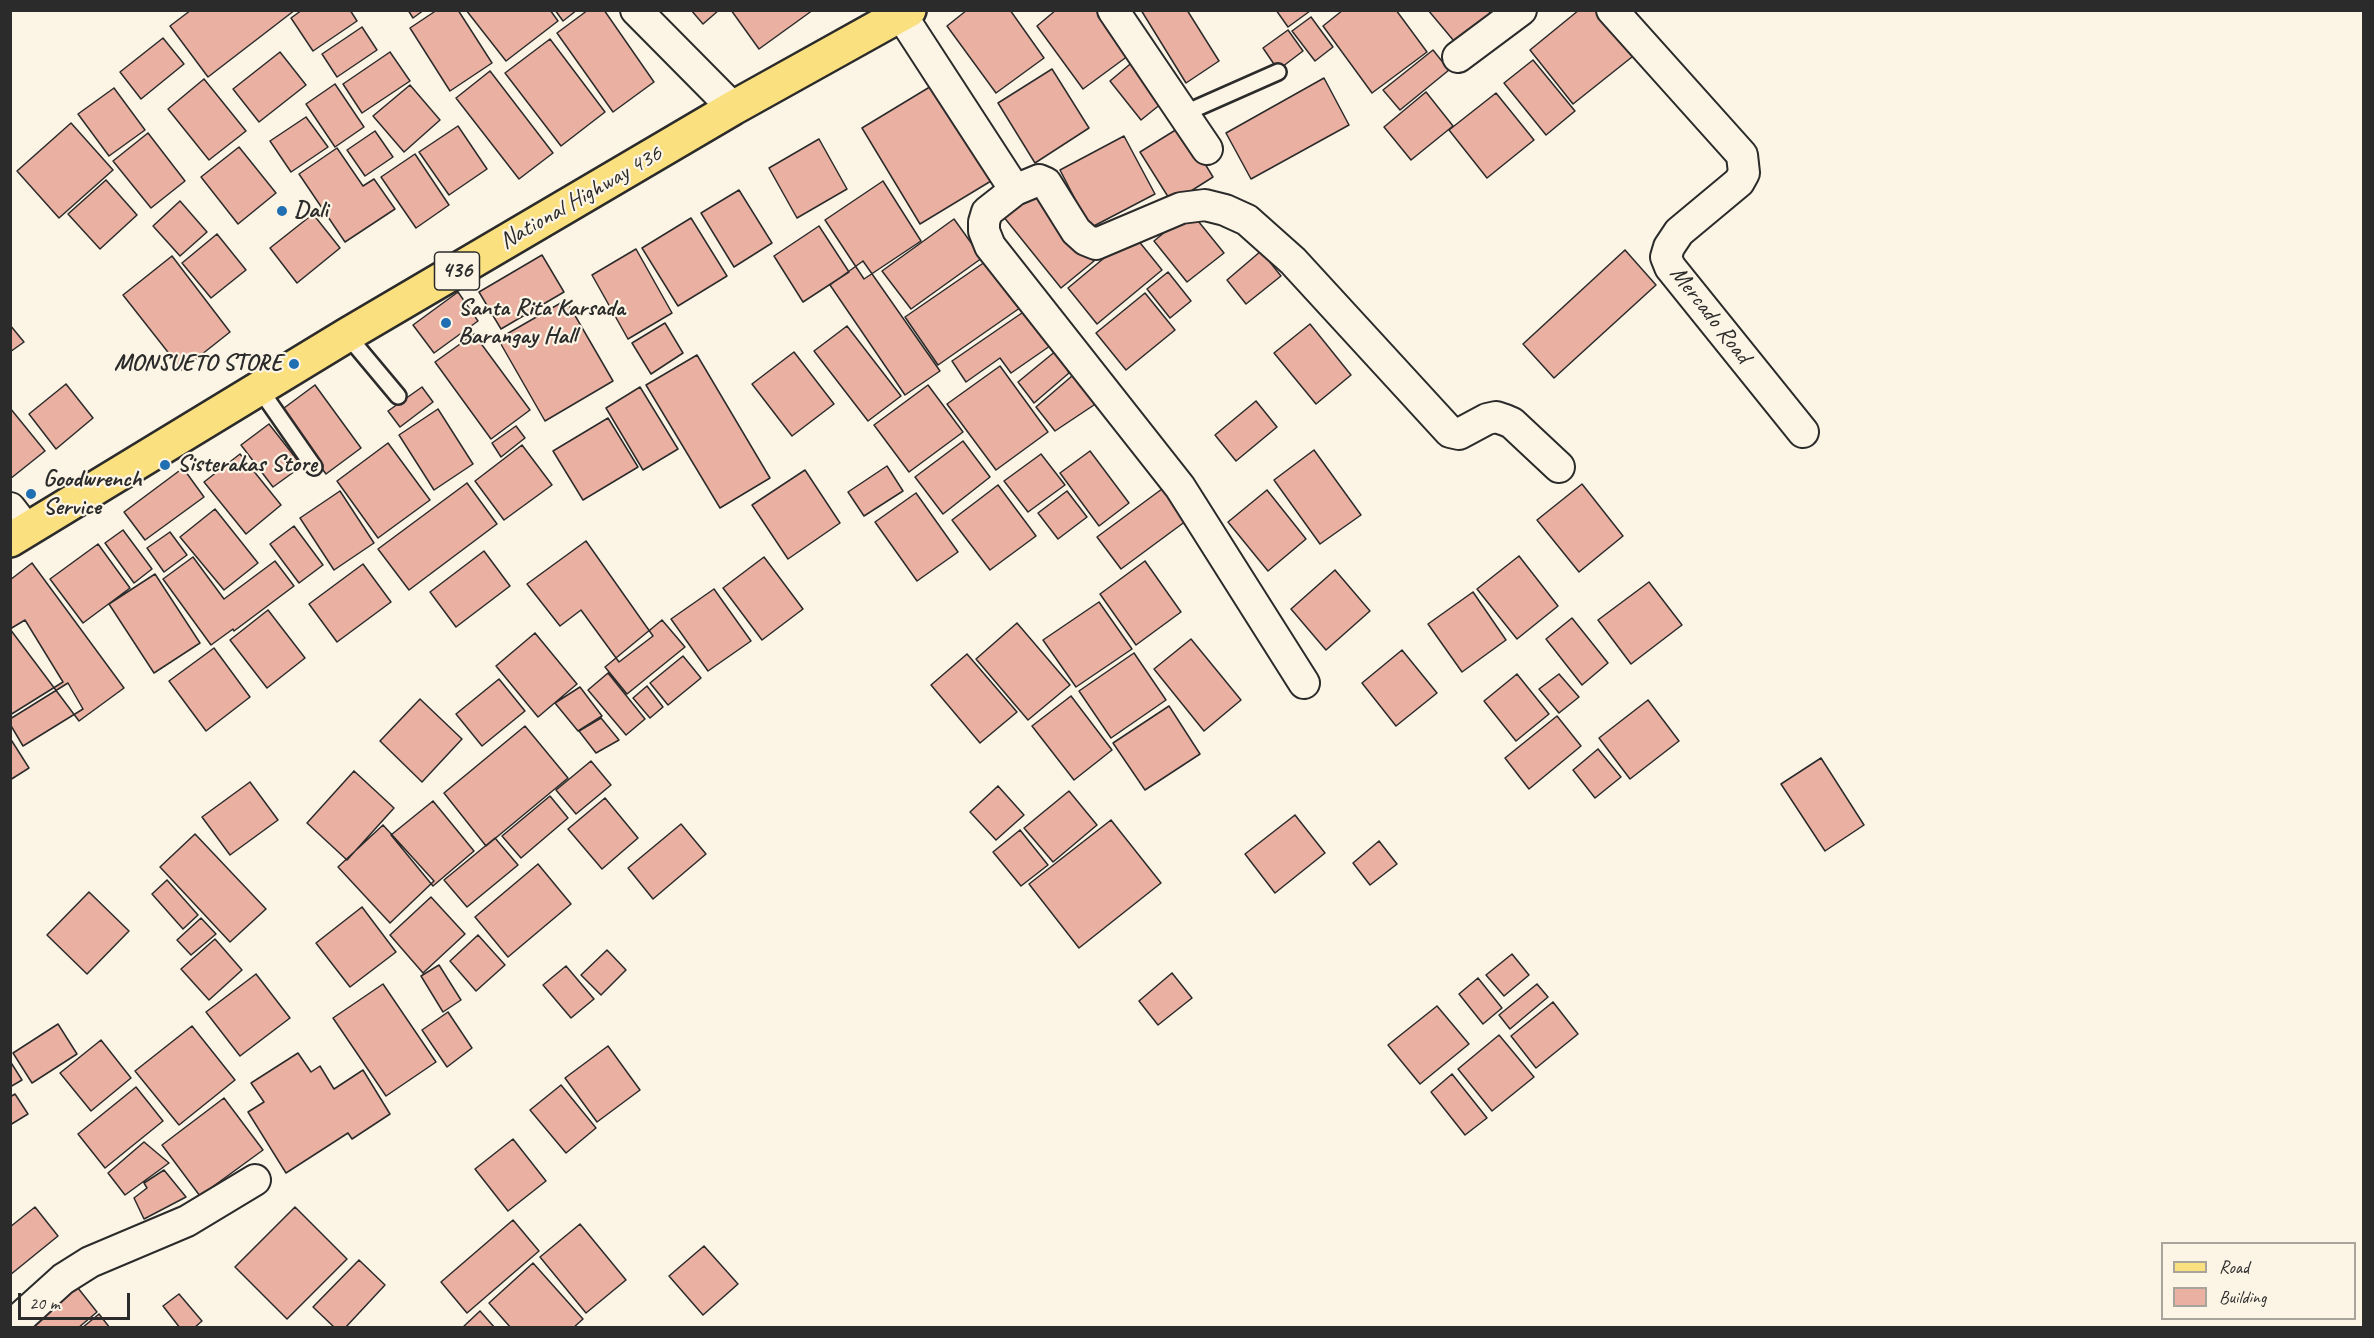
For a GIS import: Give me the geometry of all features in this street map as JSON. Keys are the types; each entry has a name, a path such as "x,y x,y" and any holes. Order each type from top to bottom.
{"main road":[{"name":"National Highway 436","path":"16,526 259,388 733,108 903,12"}],"street":[{"path":"636,10 733,108"},
{"path":"1113,10 1207,149"},
{"path":"1458,57 1521,10"},
{"name":"Mercado Road","path":"1612,10 1742,155 1744,173 1739,182 1679,232 1669,247 1666,257 1670,267 1803,432"},
{"path":"903,12 1015,190"},
{"path":"1304,683 1180,487 990,246 984,231 987,212 1015,190 1036,180 1046,183 1076,231 1086,240 1096,244 1181,208 1205,205 1225,210 1247,220 1293,261 1446,428 1459,434 1487,419 1496,417 1505,420 1512,423 1559,467"},
{"path":"10,1327 63,1279 90,1262 187,1221 255,1180"}],"lane":[{"path":"1183,114 1278,72"},
{"path":"347,335 398,396"},
{"path":"259,388 314,467"}],"building":[{"path":"191,10 295,10 208,77 170,26"},
{"path":"302,10 350,10 357,21 313,51 291,18"},
{"path":"408,10 424,10 413,18"},
{"path":"437,10 458,10 492,63 450,91 410,28"},
{"path":"466,10 550,10 558,21 506,61"},
{"path":"555,10 577,10 563,21"},
{"path":"588,10 604,10 654,82 613,112 557,33"},
{"path":"691,10 719,10 703,24"},
{"path":"731,10 813,10 759,49"},
{"path":"967,10 1010,10 1044,58 996,93 947,26"},
{"path":"1056,10 1106,10 1136,50 1083,89 1037,26"},
{"path":"1141,10 1187,10 1219,61 1186,83"},
{"path":"1276,10 1310,10 1310,11 1288,27"},
{"path":"1343,10 1396,10 1427,52 1372,93 1323,26"},
{"path":"1428,10 1488,10 1494,18 1459,47"},
{"path":"1579,10 1611,10 1642,49 1573,104 1530,50"},
{"path":"1311,17 1333,47 1315,61 1292,31"},
{"path":"362,27 377,50 337,77 322,54"},
{"path":"1288,30 1303,51 1278,70 1263,48"},
{"path":"163,38 184,64 141,99 120,72"},
{"path":"550,39 605,112 561,146 505,73"},
{"path":"1433,50 1449,70 1400,110 1383,90"},
{"path":"280,52 306,85 259,122 233,89"},
{"path":"390,52 410,81 362,113 343,84"},
{"path":"1135,60 1167,99 1141,120 1110,81"},
{"path":"1533,60 1575,111 1546,135 1504,83"},
{"path":"1052,69 1089,128 1035,163 998,103"},
{"path":"490,71 553,153 519,179 456,98"},
{"path":"1324,78 1349,125 1251,179 1226,133"},
{"path":"204,79 246,131 209,160 168,109"},
{"path":"335,84 364,127 335,147 306,104"},
{"path":"410,85 440,120 404,152 373,116"},
{"path":"933,85 991,181 920,224 862,128"},
{"path":"114,88 145,130 109,156 78,114"},
{"path":"1426,92 1453,126 1411,160 1384,127"},
{"path":"1496,93 1534,140 1487,178 1449,130"},
{"path":"306,117 328,147 291,172 270,141"},
{"path":"71,123 113,170 59,218 17,171"},
{"path":"458,126 487,169 449,195 419,152"},
{"path":"1182,126 1213,177 1172,203 1140,152"},
{"path":"375,131 393,157 365,176 347,150"},
{"path":"148,133 185,181 151,208 113,161"},
{"path":"1124,136 1155,194 1090,228 1060,170"},
{"path":"819,139 847,189 797,218 769,168"},
{"path":"239,147 276,193 238,224 201,177"},
{"path":"337,148 363,186 374,179 395,209 345,242 299,174"},
{"path":"415,154 449,205 416,228 381,177"},
{"path":"106,180 137,215 100,249 68,214"},
{"path":"883,181 921,241 864,279 825,220"},
{"path":"1037,189 1094,261 1061,288 1003,216"},
{"path":"739,190 772,243 734,267 701,213"},
{"path":"180,201 207,232 180,256 153,226"},
{"path":"1190,211 1224,253 1187,282 1154,241"},
{"path":"313,214 340,248 297,283 270,248"},
{"path":"691,218 727,276 678,306 642,248"},
{"path":"954,219 982,258 911,309 882,271"},
{"path":"819,226 849,272 803,302 774,256"},
{"path":"217,234 246,270 211,298 182,263"},
{"path":"1133,234 1162,270 1097,324 1068,288"},
{"path":"636,249 672,313 628,339 592,275"},
{"path":"1625,250 1656,285 1554,378 1523,344"},
{"path":"1261,251 1281,276 1246,304 1227,280"},
{"path":"542,255 564,292 501,329 479,292"},
{"path":"995,255 1027,303 938,365 905,317"},
{"path":"172,256 230,332 182,370 123,295"},
{"path":"863,261 940,371 905,395 830,285"},
{"path":"1168,272 1191,301 1170,318 1147,289"},
{"name":"Santa Rita Karsada Barangay Hall","path":"458,292 478,321 434,353 413,325"},
{"path":"1145,293 1175,330 1126,370 1096,333"},
{"path":"566,300 613,381 545,421 498,339"},
{"path":"1035,304 1060,339 1011,373 1000,358 966,382 952,361"},
{"path":"665,323 683,353 651,374 632,343"},
{"path":"1310,324 1351,375 1316,404 1274,353"},
{"path":"10,325 24,342 10,352"},
{"path":"847,326 901,396 868,421 814,351"},
{"path":"474,334 530,410 491,439 435,362"},
{"path":"1057,350 1069,373 1034,403 1018,382"},
{"path":"794,352 834,404 792,436 752,384"},
{"path":"697,355 770,478 720,508 646,385"},
{"path":"1000,366 1048,432 996,470 947,404"},
{"path":"1079,370 1097,403 1055,431 1036,407"},
{"path":"66,384 93,418 56,449 29,414"},
{"path":"315,385 361,448 326,474 280,411"},
{"path":"928,385 963,432 909,472 874,425"},
{"path":"422,387 433,402 400,427 388,411"},
{"path":"640,387 678,449 643,470 606,408"},
{"path":"1256,401 1277,427 1236,461 1215,435"},
{"path":"10,408 45,451 10,479"},
{"path":"438,409 473,464 434,490 399,435"},
{"path":"608,418 638,467 583,500 553,451"},
{"path":"269,424 302,466 273,487 241,445"},
{"path":"516,426 525,438 501,457 492,443"},
{"path":"963,441 990,477 943,514 915,477"},
{"path":"388,443 430,500 378,538 337,481"},
{"path":"522,445 552,485 504,520 475,481"},
{"path":"1314,450 1361,515 1320,544 1274,480"},
{"path":"1090,451 1129,503 1099,526 1060,473"},
{"path":"240,454 281,505 246,534 204,482"},
{"path":"1041,454 1065,485 1028,512 1004,481"},
{"path":"887,466 903,491 864,516 848,492"},
{"path":"183,468 204,497 145,540 124,512"},
{"path":"805,470 840,523 788,559 752,505"},
{"path":"467,483 497,524 409,590 378,549"},
{"path":"1582,484 1623,536 1579,572 1537,520"},
{"path":"998,485 1036,536 990,570 952,520"},
{"path":"1166,486 1190,518 1121,569 1097,537"},
{"path":"1267,490 1306,539 1268,571 1228,522"},
{"path":"340,491 374,543 334,570 300,518"},
{"path":"1067,491 1087,517 1058,539 1038,513"},
{"path":"916,493 958,552 917,581 875,522"},
{"path":"215,509 258,563 224,590 180,537"},
{"path":"294,526 323,565 299,583 270,544"},
{"path":"123,530 152,569 134,583 105,543"},
{"path":"170,532 187,555 164,572 147,548"},
{"path":"586,541 653,636 619,662 581,610 560,626 527,584"},
{"path":"98,544 130,588 83,623 50,579"},
{"path":"484,551 510,586 456,627 430,592"},
{"path":"1519,556 1558,606 1517,639 1477,589"},
{"path":"193,557 224,599 275,561 294,586 234,631 233,629 211,645 163,579"},
{"path":"764,557 803,609 762,640 723,588"},
{"path":"1145,561 1181,612 1136,645 1100,594"},
{"path":"32,563 124,688 79,721 10,629 10,580"},
{"path":"363,564 391,602 337,642 309,604"},
{"path":"1335,570 1370,611 1326,650 1291,609"},
{"path":"155,574 200,643 154,673 109,604"},
{"path":"1649,582 1682,625 1631,664 1598,620"},
{"path":"714,589 751,641 708,671 671,619"},
{"path":"1473,592 1506,640 1462,672 1428,624"},
{"path":"1099,602 1132,649 1076,687 1043,640"},
{"path":"268,610 305,658 267,688 230,640"},
{"path":"1572,618 1608,663 1582,685 1546,639"},
{"path":"25,620 63,682 10,715 10,629"},
{"path":"662,620 685,647 627,694 605,667"},
{"path":"1017,623 1070,685 1028,720 976,659"},
{"path":"535,633 577,684 538,717 496,666"},
{"path":"1191,639 1241,700 1204,731 1154,669"},
{"path":"214,648 250,697 206,731 169,681"},
{"path":"1402,650 1437,693 1396,726 1362,683"},
{"path":"1134,653 1166,700 1111,738 1079,691"},
{"path":"967,654 1017,712 980,743 931,685"},
{"path":"683,656 701,678 668,705 650,683"},
{"path":"608,673 645,719 626,735 588,690"},
{"path":"1517,674 1549,714 1516,741 1484,701"},
{"path":"1559,674 1579,697 1559,713 1539,689"},
{"path":"499,679 525,711 482,746 456,714"},
{"path":"68,683 83,709 23,746 10,724 10,719"},
{"path":"647,686 663,707 650,718 633,698"},
{"path":"580,687 602,716 578,731 555,703"},
{"path":"1071,696 1112,750 1074,780 1032,726"},
{"path":"420,699 462,739 422,782 380,741"},
{"path":"1648,700 1679,741 1630,779 1599,738"},
{"path":"1169,706 1200,754 1145,790 1113,743"},
{"path":"1557,716 1581,746 1529,789 1505,758"},
{"path":"601,718 619,740 596,753 579,731"},
{"path":"525,726 568,778 486,846 444,793"},
{"path":"10,738 29,768 10,780"},
{"path":"1598,749 1621,777 1595,798 1573,770"},
{"path":"1821,758 1864,825 1825,851 1781,784"},
{"path":"591,761 611,785 576,814 556,790"},
{"path":"354,771 394,808 347,860 307,823"},
{"path":"250,782 278,820 230,855 202,817"},
{"path":"998,786 1024,815 996,840 970,812"},
{"path":"1069,791 1097,825 1053,862 1024,828"},
{"path":"550,796 568,818 521,858 502,836"},
{"path":"605,798 638,838 602,869 568,829"},
{"path":"433,801 474,851 433,886 391,835"},
{"path":"1295,815 1325,853 1275,893 1245,854"},
{"path":"1111,820 1161,883 1079,948 1029,884"},
{"path":"681,824 706,854 653,899 628,868"},
{"path":"383,825 434,881 390,923 338,867"},
{"path":"1020,830 1048,865 1021,886 993,852"},
{"path":"195,834 266,909 230,942 160,867"},
{"path":"495,838 518,865 467,907 444,880"},
{"path":"1379,841 1397,864 1370,885 1353,863"},
{"path":"538,864 571,904 508,957 475,917"},
{"path":"167,880 198,915 183,929 152,894"},
{"path":"89,892 129,931 87,974 47,935"},
{"path":"431,897 465,934 423,973 390,935"},
{"path":"362,907 396,952 350,987 316,943"},
{"path":"201,918 216,934 191,955 177,940"},
{"path":"478,935 505,965 476,991 450,961"},
{"path":"215,939 242,970 209,1000 181,969"},
{"path":"607,950 626,970 601,995 581,975"},
{"path":"1512,954 1529,975 1504,996 1486,975"},
{"path":"439,965 461,1000 443,1012 421,976"},
{"path":"566,966 594,999 571,1018 543,985"},
{"path":"1172,973 1192,998 1158,1025 1139,1001"},
{"path":"256,974 290,1018 240,1056 206,1012"},
{"path":"1478,978 1502,1008 1483,1024 1459,994"},
{"path":"383,984 436,1062 386,1096 333,1018"},
{"path":"1537,984 1548,997 1510,1029 1499,1015"},
{"path":"1553,1002 1578,1034 1536,1068 1511,1036"},
{"path":"1437,1006 1469,1044 1420,1084 1388,1045"},
{"path":"448,1012 472,1048 447,1067 422,1030"},
{"path":"58,1024 77,1054 32,1083 13,1053"},
{"path":"192,1026 235,1080 179,1125 135,1071"},
{"path":"1499,1035 1534,1077 1492,1111 1458,1069"},
{"path":"101,1040 131,1078 91,1111 60,1073"},
{"path":"608,1046 640,1090 597,1122 565,1078"},
{"path":"298,1053 311,1072 320,1066 334,1089 363,1070 390,1114 352,1139 348,1133 286,1173 248,1112 264,1102 251,1083"},
{"path":"10,1061 22,1080 10,1087"},
{"path":"1452,1074 1487,1118 1465,1135 1431,1092"},
{"path":"561,1085 596,1128 566,1153 530,1110"},
{"path":"136,1087 163,1121 105,1168 78,1134"},
{"path":"15,1094 28,1114 10,1125 10,1097"},
{"path":"224,1098 263,1150 200,1196 162,1145"},
{"path":"513,1139 546,1181 508,1211 475,1169"},
{"path":"144,1142 169,1163 125,1195 108,1173"},
{"path":"164,1170 186,1197 144,1219 134,1198 147,1188 144,1183"},
{"path":"35,1207 58,1236 10,1275 10,1227"},
{"path":"295,1207 347,1259 287,1319 235,1267"},
{"path":"513,1220 539,1251 467,1313 441,1282"},
{"path":"580,1224 626,1280 586,1313 540,1257"},
{"path":"704,1246 738,1284 703,1315 669,1276"},
{"path":"359,1260 385,1285 345,1328 335,1328 313,1307"},
{"path":"533,1263 583,1319 573,1328 511,1328 489,1303"},
{"path":"74,1283 97,1312 78,1328 33,1328 27,1320"},
{"path":"179,1294 202,1321 194,1328 180,1328 163,1306"},
{"path":"480,1311 495,1328 462,1328"},
{"path":"99,1314 110,1328 82,1328"}],"place":[{"name":"Dali","path":"282,211"},
{"name":"Santa Rita Karsada Barangay Hall","path":"446,323"},
{"name":"MONSUETO STORE","path":"294,364"},
{"name":"Sisterakas Store","path":"165,465"},
{"name":"Goodwrench Service","path":"31,494"}]}
